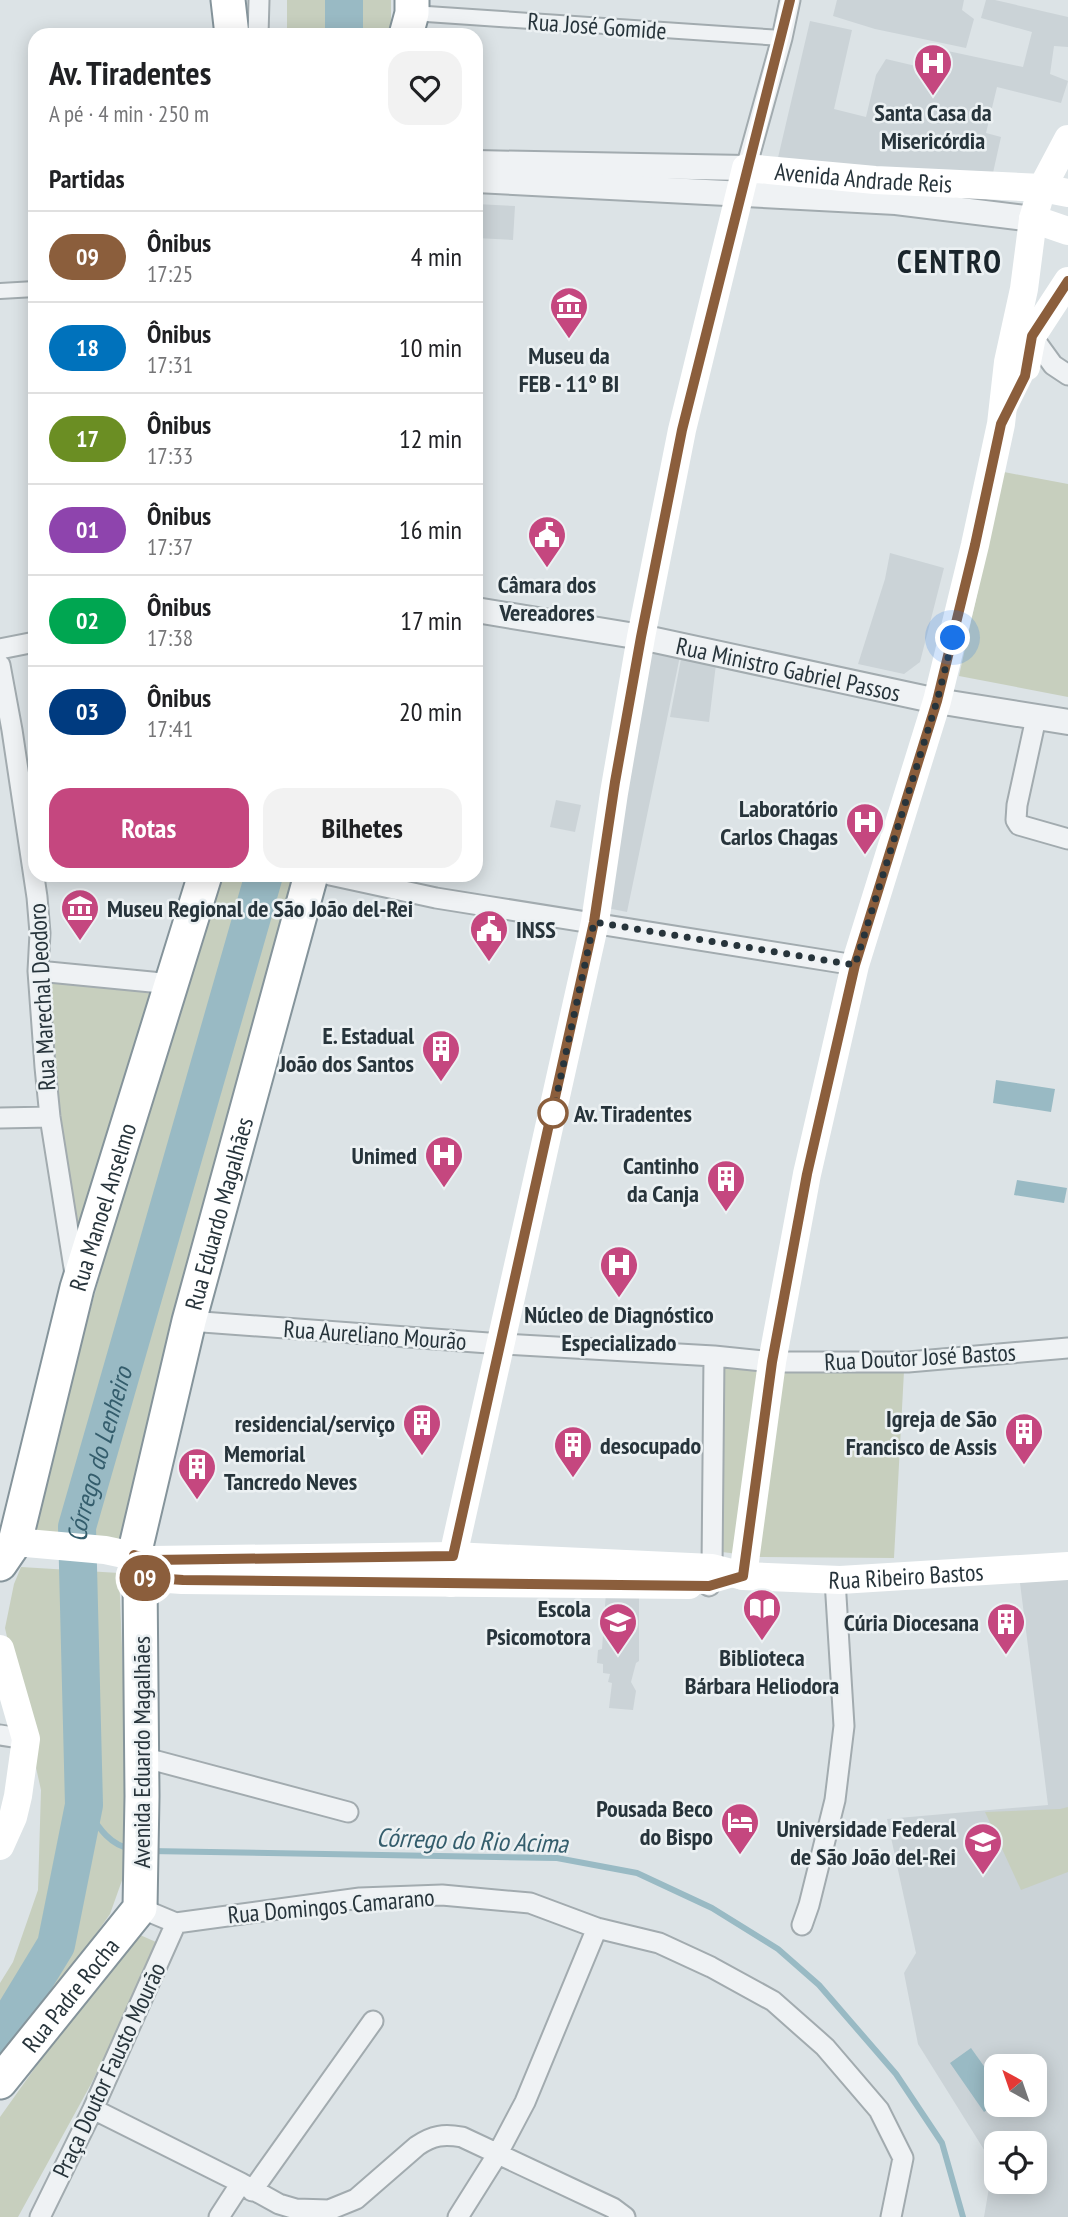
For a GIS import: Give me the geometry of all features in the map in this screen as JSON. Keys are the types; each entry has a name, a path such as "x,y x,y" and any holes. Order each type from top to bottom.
{"highway":[{"path":"228,0 231,28"},
{"name":"Rua Manoel Anselmo","path":"5,1550 77,1288 203,882"},
{"name":"Rua Eduardo Magalhães","path":"126,1561 308,882"},
{"name":"Avenida Eduardo Magalhães","path":"126,1561 142,1758 141,1894"},
{"name":"Rua Padre Rocha","path":"0,2082 141,1894"}],"main road":[{"path":"743,1576 772,1362 807,1174 855,965 937,701 975,545 1001,424 1008,362 1024,289 1033,219 1055,191 1068,139"},
{"name":"Avenida Andrade Reis","path":"744,181 875,180 1055,191"},
{"path":"452,1570 594,922 615,782 682,430 744,181"},
{"path":"1033,219 1068,230"},
{"path":"1032,336 1068,281"},
{"path":"1001,424 1025,376 1032,336 1024,289"},
{"name":"Rua Ribeiro Bastos","path":"5,1550 68,1547 126,1561 835,1580 1068,1566"},
{"path":"0,1649 13,1737 18,1796 13,1817 0,1846"}],"street":[{"path":"258,28 259,0"},
{"path":"744,181 790,0"},
{"name":"Rua José Gomide","path":"410,16 782,38"},
{"name":"Avenida Andrade Reis","path":"483,165 520,174"},
{"name":"Avenida Andrade Reis","path":"483,179 520,174 744,181 1033,219"},
{"path":"0,291 28,289"},
{"path":"1032,336 1053,365 1068,375"},
{"name":"Rua Ministro Gabriel Passos","path":"483,611 641,637 937,701 1068,722"},
{"path":"0,649 28,643"},
{"name":"Rua Marechal Deodoro","path":"0,665 28,837"},
{"path":"1036,718 1016,820 1019,825 1068,839"},
{"name":"Rua Marechal Deodoro","path":"35,882 40,933 38,971 50,1118 77,1288"},
{"path":"362,882 446,900 855,965"},
{"path":"38,971 172,984"},
{"path":"0,1118 50,1118"},
{"name":"Rua Aureliano Mourão","path":"189,1321 772,1362"},
{"name":"Rua Doutor José Bastos","path":"772,1362 908,1362 1068,1348"},
{"path":"711,1577 714,1356"},
{"path":"802,1925 835,1800 844,1726 835,1580"},
{"path":"142,1758 348,1812"},
{"path":"141,1894 176,1923"},
{"name":"Rua Domingos Camarano","path":"176,1923 360,1898 442,1895 530,1903 597,1928 659,1943 711,1967 773,2001 825,2047 879,2110 903,2158 891,2217"},
{"name":"Praça Doutor Fausto Mourão","path":"43,2216 176,1923"},
{"path":"458,2217 526,2102 597,1928"},
{"path":"219,2217 246,2187 373,2021"},
{"path":"93,2109 279,2204 296,2209 329,2210 356,2199 417,2146 428,2138 441,2134 462,2137 612,2208 625,2217"}],"shaded area":[{"name":"Santa Casa da Misericórdia","path":"837,0 964,0 962,10 974,19 966,48 875,29 833,16"},
{"name":"Santa Casa da Misericórdia","path":"986,0 1068,17 1068,47 1054,46 1050,74 1068,81 1061,103 997,87 986,133 1001,137 988,195 777,162 810,21 852,30 834,109 866,117 876,75 886,59 920,67 929,47 1023,67 1032,32 981,18"},
{"path":"483,204 515,206 513,240 483,238"},
{"path":"890,553 944,568 920,662 904,674 858,664 885,579"},
{"path":"651,652 680,656 627,912 597,906"},
{"path":"681,659 716,664 709,722 670,717"},
{"path":"556,800 581,805 575,832 550,827"},
{"name":"Universidade Federal de São João del-Rei","path":"1068,1577 1068,2217 984,2217 988,2194 1047,2194 1047,2131 984,2131 984,2150 918,2044 904,1973 916,1953 887,1819 1048,1805 1020,1583"},
{"name":"Escola Psicomotora","path":"606,1592 639,1594 639,1661 631,1682 636,1691 633,1710 609,1708 612,1683 608,1682 610,1674 603,1673 603,1664 597,1663 598,1650 602,1649"}],"green space":[{"path":"287,0 391,0 391,28 287,28"},
{"path":"1004,472 1068,484 1068,697 959,676"},
{"path":"210,882 308,882 122,1542 27,1536"},
{"path":"43,976 156,988 79,1258"},
{"path":"721,1368 766,1370 738,1554 722,1552"},
{"path":"780,1371 904,1371 894,1558 759,1557"},
{"path":"21,1567 119,1573 124,1698 125,1872 110,1914 0,2071 0,1983 13,1962 38,1890 41,1790 5,1628 14,1584"},
{"path":"1068,1807 1068,1872 1021,1890 985,1812"},
{"path":"140,1935 156,1942 157,1951 91,2084 18,2217 0,2217 0,2117 126,1940"}],"water":[{"path":"996,1080 1055,1089 1051,1112 993,1103"},
{"path":"1017,1180 1067,1188 1064,1203 1014,1195"},
{"path":"971,2048 984,2066 984,2112 950,2063"}],"waterway":[{"name":"Córrego do Lenheiro","path":"344,0 344,28"},
{"name":"Córrego do Lenheiro","path":"0,2037 56,1945 84,1805 77,1527 262,882"},
{"name":"Córrego do Rio Acima","path":"84,1805 109,1839 132,1849"},
{"name":"Córrego do Rio Acima","path":"149,1851 557,1858 637,1873 712,1908 778,1949 819,1985 896,2074 942,2143 963,2217"}],"bus line":[{"name":"09","path":"790,0 682,430 615,782 594,922 453,1556 152,1560 134,1555 140,1577 183,1580 709,1586 743,1576 772,1362 807,1174 855,965 937,701 1001,424 1025,376 1032,336 1068,281"}],"place":[{"name":"Santa Casa da Misericórdia","path":"933,97"},
{"name":"Museu da FEB - 11° BI","path":"569,340"},
{"name":"Câmara dos Vereadores","path":"547,569"},
{"name":"Laboratório Carlos Chagas","path":"865,856"},
{"name":"Museu Regional de São João del-Rei","path":"80,942"},
{"name":"INSS","path":"489,963"},
{"name":"E. Estadual João dos Santos","path":"441,1083"},
{"name":"Av. Tiradentes","path":"553,1113"},
{"name":"Unimed","path":"444,1189"},
{"name":"Cantinho da Canja","path":"726,1213"},
{"name":"Núcleo de Diagnóstico Especializado","path":"619,1299"},
{"name":"residencial/serviço","path":"422,1457"},
{"name":"Igreja de São Francisco de Assis","path":"1024,1466"},
{"name":"desocupado","path":"573,1479"},
{"name":"Memorial Tancredo Neves","path":"197,1501"},
{"name":"Biblioteca Bárbara Heliodora","path":"762,1642"},
{"name":"Escola Psicomotora","path":"618,1656"},
{"name":"Cúria Diocesana","path":"1006,1656"},
{"name":"Pousada Beco do Bispo","path":"740,1856"},
{"name":"Universidade Federal de São João del-Rei","path":"983,1876"}],"district":[{"name":"CENTRO","path":"950,261"}],"route":[{"path":"553,1113 594,922 855,965 937,701 953,638"}]}
